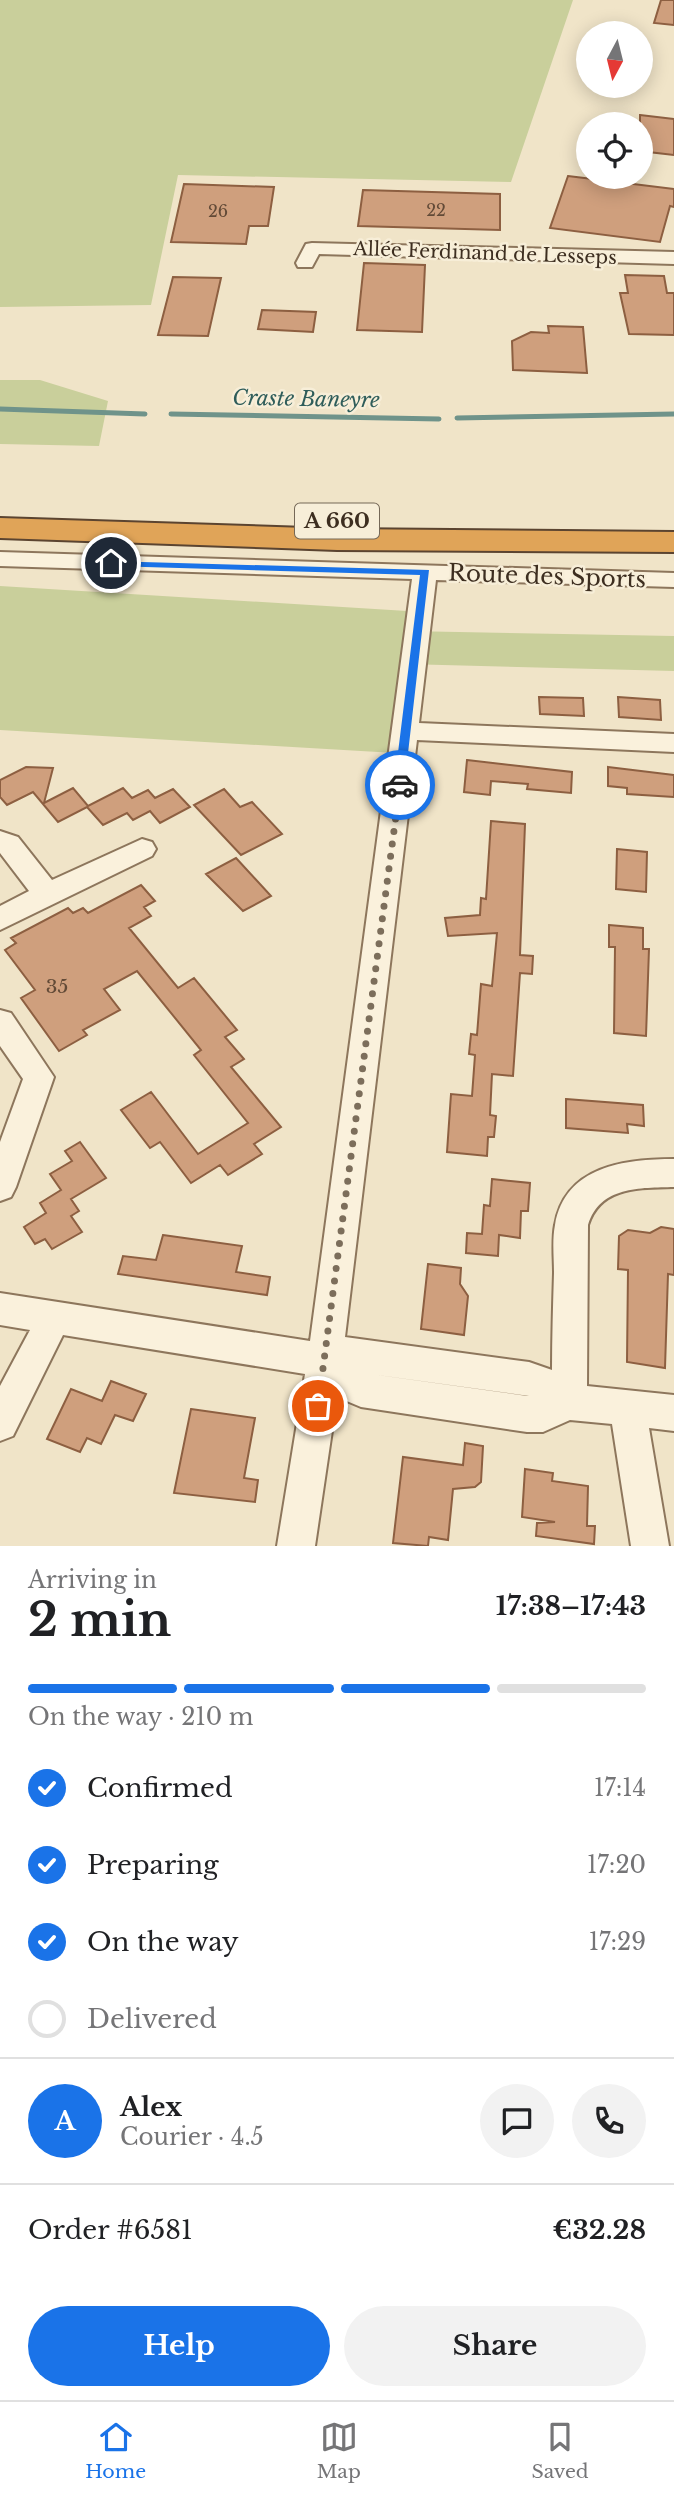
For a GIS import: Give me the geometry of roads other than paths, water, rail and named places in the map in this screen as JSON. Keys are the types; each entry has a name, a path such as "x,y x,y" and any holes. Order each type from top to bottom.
{"highway":[{"name":"A 660","path":"0,510 242,519 674,527"},
{"path":"242,519 674,518"},
{"name":"A 660","path":"0,528 213,538 445,543 674,542"},
{"path":"445,543 674,551"}],"street":[{"name":"Allée Ferdinand de Lesseps","path":"305,263 312,248 674,258"},
{"name":"Route des Sports","path":"0,559 674,580"},
{"path":"296,1546 325,1360 425,572"},
{"path":"407,730 674,743"},
{"path":"0,841 8,844 47,894"},
{"path":"0,919 142,849"},
{"path":"0,1022 40,1077 0,1186"},
{"path":"569,1402 571,1235 575,1207 581,1198 604,1182 644,1174 674,1173"},
{"path":"0,1309 325,1360 341,1380 361,1390 527,1414 543,1413 569,1402 674,1413"},
{"path":"0,1423 54,1318"},
{"path":"628,1409 650,1546"}],"waterway":[{"name":"Craste Baneyre","path":"0,409 145,414"},
{"name":"Craste Baneyre","path":"171,414 439,419"},
{"name":"Craste Baneyre","path":"457,418 674,414"}]}
